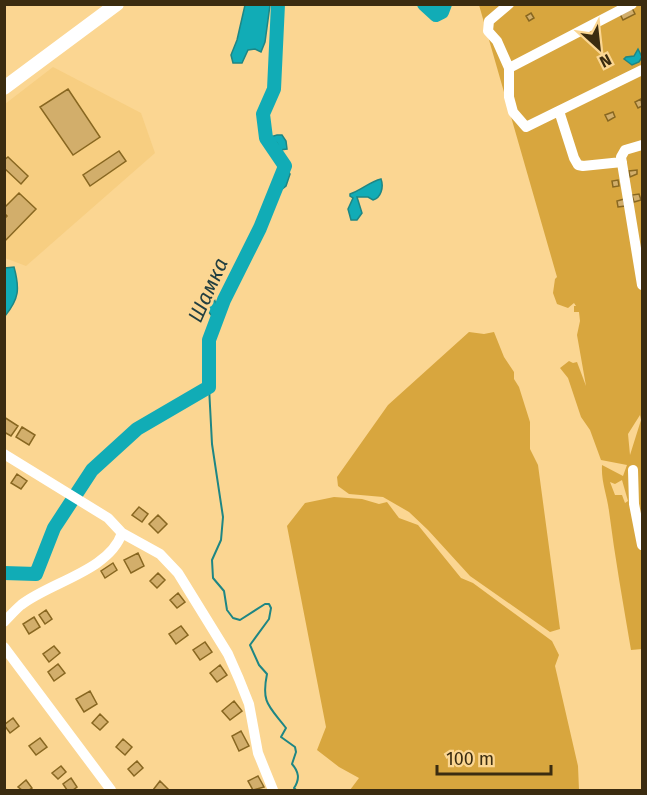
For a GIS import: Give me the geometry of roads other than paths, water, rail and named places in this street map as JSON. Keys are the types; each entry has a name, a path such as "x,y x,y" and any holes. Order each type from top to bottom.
{"main road":[{"path":"4,88 117,4"}],"street":[{"path":"509,4 489,21 488,31 497,41 509,68 509,97 513,112 526,127 642,70"},
{"path":"509,68 632,4"},
{"path":"559,111 578,165 622,162"},
{"path":"642,145 625,150 621,157 642,285"},
{"path":"4,454 108,518 122,533 160,554 178,573 222,644 249,704 258,753 273,790"},
{"path":"633,470 634,504 642,545"},
{"path":"4,622 22,604 101,560 115,548 122,533"},
{"path":"4,647 111,790"}],"water":[{"path":"245,5 270,5 265,42 261,52 255,49 248,50 242,63 233,63 231,55"},
{"path":"638,49 642,57 639,62 632,65 624,59 634,56"},
{"path":"282,135 287,149 280,150 277,143 270,137"},
{"path":"287,168 290,174 286,186 277,193 275,189"},
{"path":"381,179 381,192 376,199 357,197 362,213 357,220 351,220 348,209 353,198 350,194"},
{"path":"14,267 17,282 16,299 5,316 5,268"},
{"path":"210,294 213,295 217,307 215,315 220,319 218,323 206,309 207,297"}],"waterway":[{"name":"Шамка","path":"4,573 36,574 54,528 92,470 137,429 209,387 209,340 224,300 260,228 285,166 266,138 263,114 274,89 278,4"},
{"name":"Шамка","path":"424,4 436,15 442,12 445,4"},
{"path":"209,387 212,444 223,517 221,540 212,560 213,578 224,591 227,610 233,618 240,620 265,604 269,604 271,608 269,619 250,645 259,665 267,674 265,692 268,704 286,728 281,737 295,747 296,752 292,764 298,776 294,788 296,790"},
{"path":"319,790 325,790"}]}
